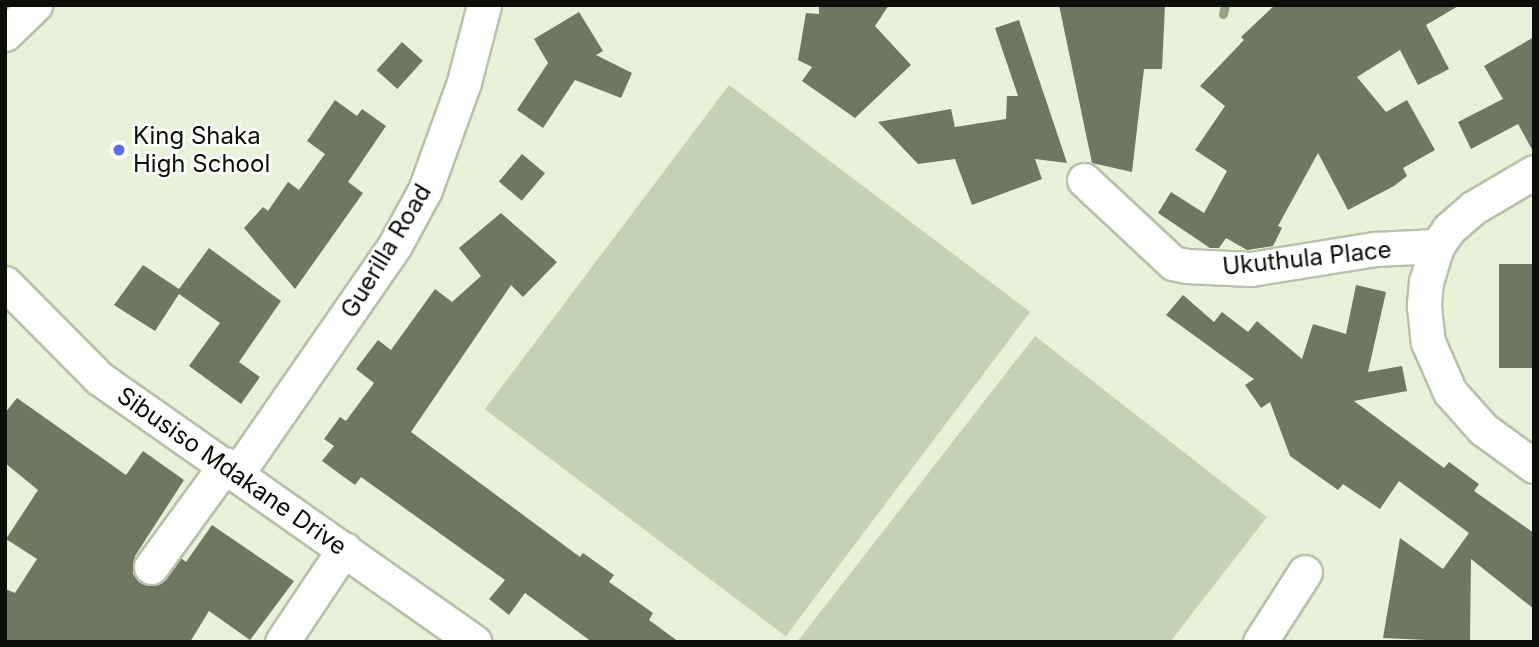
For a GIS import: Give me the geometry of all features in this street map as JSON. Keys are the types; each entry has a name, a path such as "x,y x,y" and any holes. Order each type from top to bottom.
{"street":[{"path":"5,34 35,5"},
{"name":"Guerilla Road","path":"151,567 232,468 394,245 425,190 464,82 484,5"},
{"path":"1534,172 1473,208 1437,246 1426,281 1424,306 1428,342 1436,367 1450,392 1483,429 1534,466"},
{"name":"Ukuthula Place","path":"1084,180 1173,263 1186,266 1251,269 1375,249 1437,246"},
{"name":"Sibusiso Mdakane Drive","path":"5,282 99,378 232,468 474,642"},
{"path":"282,642 344,549"},
{"path":"1260,642 1305,572"}],"green space":[{"path":"729,85 1030,312 786,636 485,409"},
{"path":"1035,336 1267,517 1170,642 797,642"}],"building":[{"path":"819,5 889,5 875,26 911,65 855,118 802,81 812,67 798,60 806,13 819,14"},
{"path":"1059,5 1165,5 1162,69 1144,69 1132,172 1092,163"},
{"path":"1275,5 1460,5 1426,25 1449,69 1418,85 1400,50 1357,77 1386,112 1407,100 1435,150 1403,168 1407,176 1394,186 1348,210 1318,153 1278,226 1282,228 1273,246 1247,250 1226,238 1219,248 1210,248 1158,213 1171,192 1204,213 1227,171 1195,150 1225,106 1200,86 1244,40 1241,37"},
{"path":"579,12 603,51 596,55 632,73 621,98 575,80 543,128 517,110 548,63 534,39"},
{"path":"1019,20 1067,163 1035,159 1042,179 972,205 955,159 918,164 878,122 951,109 955,127 1006,119 1007,96 1018,96 995,28"},
{"path":"1534,37 1534,153 1518,124 1471,149 1458,122 1503,99 1484,66"},
{"path":"402,42 423,61 397,89 377,70"},
{"path":"335,100 357,116 362,109 386,126 348,182 363,193 295,289 244,228 263,207 268,211 288,182 299,190 325,154 307,141"},
{"path":"522,154 545,173 522,201 499,182"},
{"path":"501,213 557,262 523,297 511,285 411,432 580,557 583,553 614,575 609,582 653,613 649,620 679,642 592,642 525,593 509,615 489,599 505,580 361,477 355,485 322,461 334,446 324,439 340,417 346,421 374,383 356,369 378,340 391,350 435,289 452,302 481,276 459,248"},
{"path":"209,248 281,301 239,362 260,377 241,404 189,366 220,323 179,294 155,331 114,305 143,265 179,289"},
{"path":"1499,264 1534,264 1534,368 1499,368"},
{"path":"1356,285 1386,292 1368,372 1402,366 1407,391 1354,401 1444,468 1449,462 1479,484 1474,491 1534,533 1534,609 1471,559 1470,642 1383,638 1400,538 1443,569 1469,533 1399,481 1380,509 1343,484 1338,490 1290,456 1270,402 1261,408 1245,385 1254,379 1166,315 1183,295 1214,322 1222,312 1248,332 1257,321 1302,359 1313,324 1346,334"},
{"path":"17,398 126,475 143,451 184,480 135,556 133,574 140,583 150,586 166,579 181,558 186,562 212,525 294,581 250,640 209,611 190,642 5,642 5,589 15,593 37,559 6,539 38,490 5,463 5,413"}],"waterway":[{"path":"1223,14 1225,5"}],"place":[{"name":"King Shaka High School","path":"119,150"}]}
